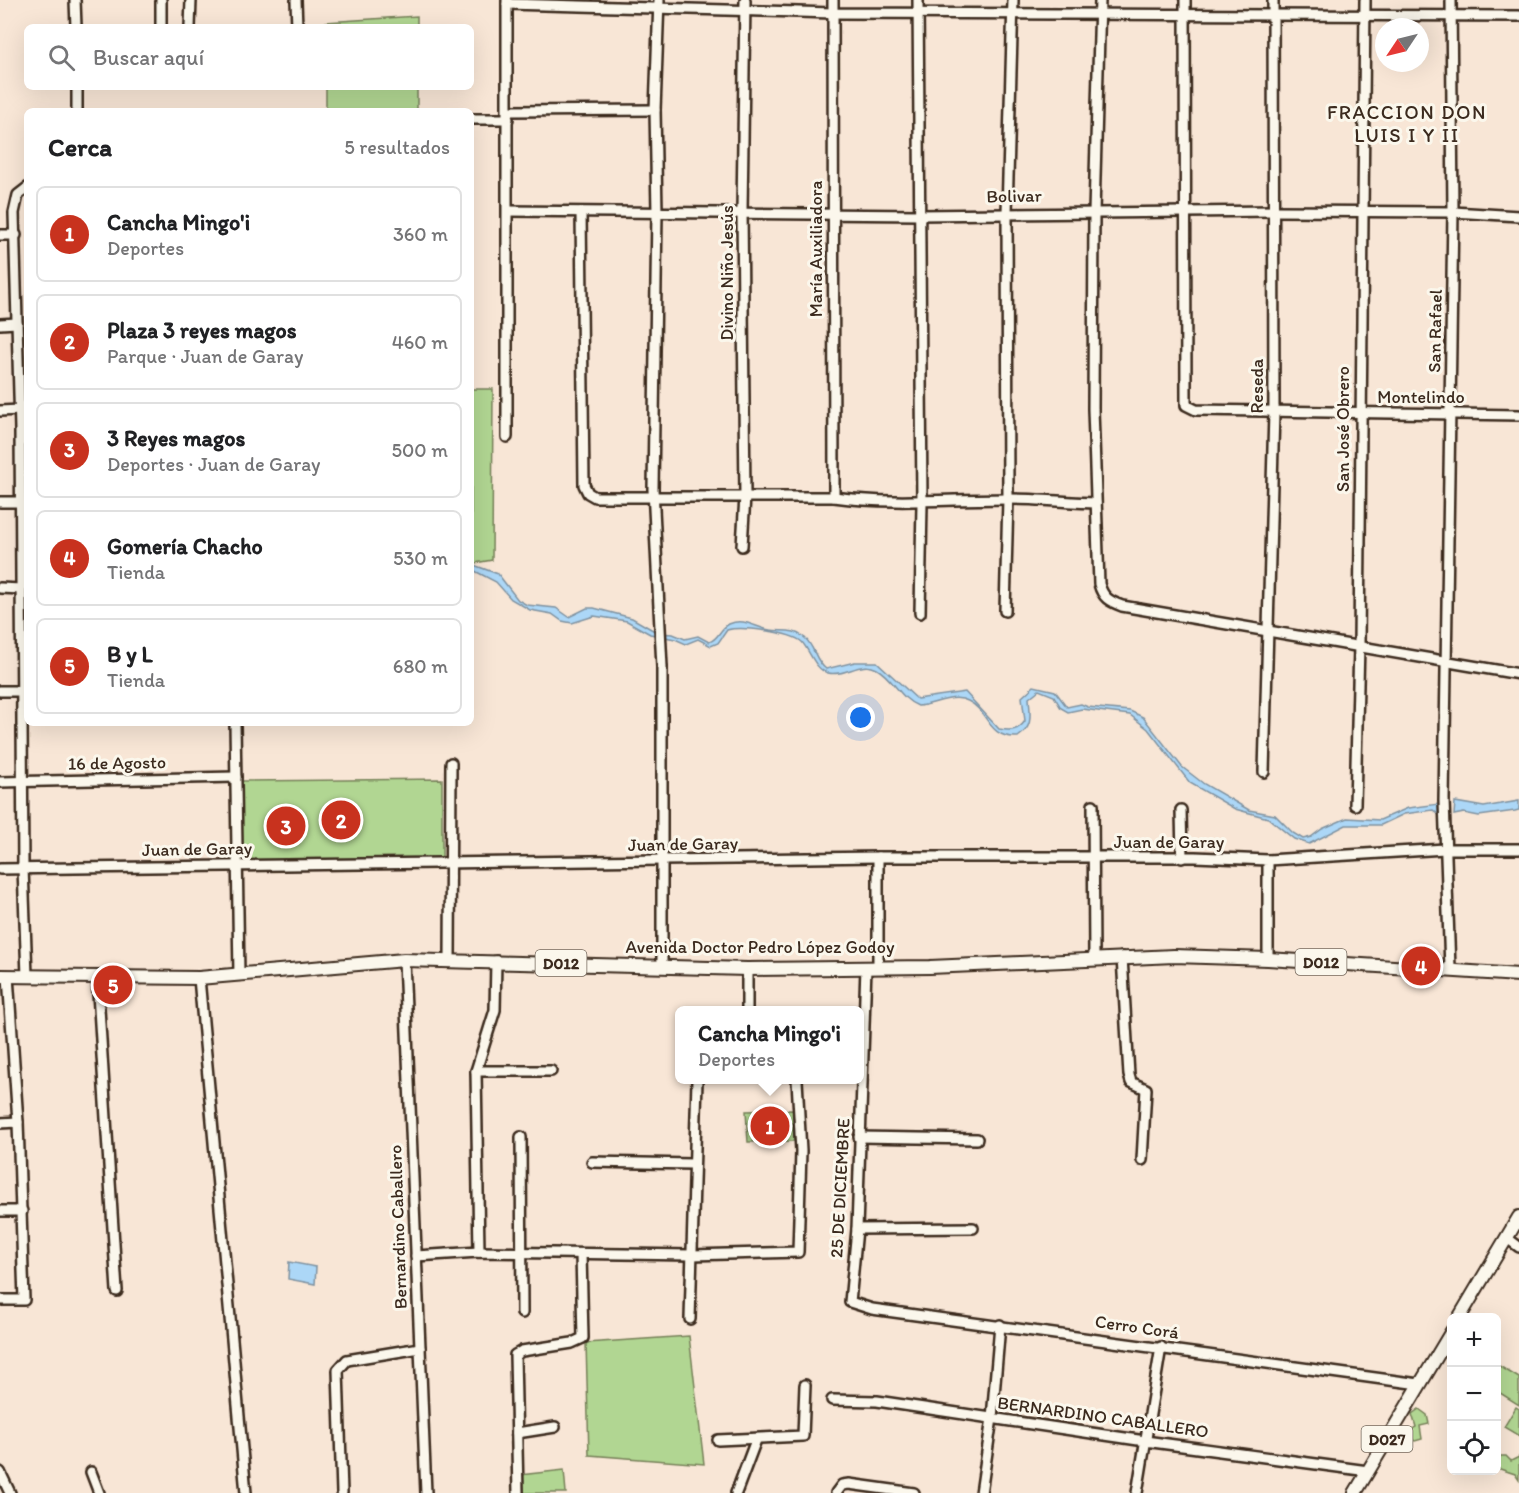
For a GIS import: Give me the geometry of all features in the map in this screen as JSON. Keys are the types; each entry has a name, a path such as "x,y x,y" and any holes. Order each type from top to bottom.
{"main road":[{"name":"Avenida Doctor Pedro López Godoy","path":"4,976 199,978 404,960 747,969 872,967 1122,957 1268,959 1519,975"},
{"path":"1461,1313 1519,1217"},
{"name":"D027","path":"1355,1493 1447,1339"}],"street":[{"path":"75,0 76,24"},
{"path":"161,0 161,24"},
{"path":"190,24 191,0"},
{"path":"296,0 297,24"},
{"name":"Divino Niño Jesús","path":"742,546 745,496 742,211 745,0"},
{"name":"María Auxiliadora","path":"833,0 834,497"},
{"path":"918,0 922,503 920,613"},
{"path":"1005,611 1008,499 1007,212 1013,0"},
{"path":"1100,0 1094,212 1093,408 1099,584 1102,594 1109,601 1122,606 1519,674"},
{"path":"1185,0 1187,212"},
{"name":"Reseda","path":"1264,772 1274,412 1273,0"},
{"name":"San José Obrero","path":"1355,805 1359,645 1359,413 1365,0"},
{"name":"San Rafael","path":"1450,969 1444,801 1448,662 1453,212 1451,0"},
{"path":"507,438 507,2 659,5 745,11 833,13 1273,13 1365,16 1519,16"},
{"path":"659,5 655,110 657,212 653,497 661,647 662,966"},
{"path":"77,90 77,108"},
{"path":"474,119 508,115 655,110"},
{"path":"23,191 14,213 17,323 22,339 20,410 24,430 19,502 21,589 24,599 23,868 27,976"},
{"name":"Bolivar","path":"508,211 920,214 1274,211 1453,212 1519,216"},
{"path":"581,212 584,485 588,493 595,497 834,497 873,502 922,503 1008,499 1096,503"},
{"name":"Montelindo","path":"1187,212 1185,399 1190,409 1519,415"},
{"path":"0,235 16,235"},
{"path":"0,324 17,323"},
{"path":"0,411 20,410"},
{"path":"0,502 19,502"},
{"path":"0,588 21,589"},
{"path":"0,691 24,691"},
{"path":"235,726 239,975"},
{"path":"450,960 451,763"},
{"name":"16 de Agosto","path":"0,782 236,777"},
{"path":"1093,804 1094,958"},
{"path":"1181,810 1182,858"},
{"name":"Juan de Garay","path":"0,869 878,857 1268,860 1445,849 1519,849"},
{"name":"25 DE DICIEMBRE","path":"864,1072 878,857"},
{"path":"1268,860 1268,959"},
{"path":"1122,957 1129,1076 1131,1082 1146,1089 1142,1160"},
{"name":"Bernardino Caballero","path":"404,960 426,1493"},
{"path":"479,1252 476,1071 495,1010 496,961"},
{"path":"747,969 747,1006"},
{"path":"0,1300 24,1300 18,1122 4,976"},
{"path":"97,977 117,1291"},
{"path":"199,978 246,1493"},
{"path":"476,1071 550,1071"},
{"path":"690,1320 692,1164 697,1084"},
{"path":"416,1256 479,1252 692,1255 795,1253 799,1250 801,1135 797,1084"},
{"name":"25 DE DICIEMBRE","path":"850,1302 857,1229 859,1137 863,1084"},
{"path":"0,1123 18,1122"},
{"path":"520,1137 522,1314"},
{"path":"859,1137 977,1139"},
{"path":"592,1162 692,1164"},
{"path":"0,1211 22,1211"},
{"path":"857,1229 973,1228"},
{"path":"1507,1238 1519,1246"},
{"path":"518,1493 515,1355 522,1351 572,1343 583,1338 581,1254"},
{"name":"Cerro Corá","path":"850,1302 872,1309 1000,1324 1419,1384"},
{"path":"981,1493 992,1418 1000,1324"},
{"path":"1137,1493 1161,1347"},
{"path":"342,1493 338,1370 346,1360 420,1348"},
{"path":"718,1440 803,1436 805,1384"},
{"name":"BERNARDINO CABALLERO","path":"832,1400 877,1401 1145,1442 1368,1471"},
{"path":"517,1433 555,1427"},
{"path":"736,1493 756,1440"},
{"path":"0,1472 10,1493"},
{"path":"91,1472 99,1493"},
{"path":"836,1493 842,1485 849,1484 914,1493"}],"green space":[{"path":"417,16 417,24 326,24 326,22"},
{"path":"326,90 417,90 417,108 326,108"},
{"path":"474,389 493,389 492,560 475,563"},
{"path":"442,779 442,859 241,861 240,781"},
{"path":"793,1110 794,1141 748,1142 746,1111"},
{"path":"689,1336 704,1464 589,1455 586,1343"},
{"path":"1501,1367 1519,1378 1519,1405 1501,1394"},
{"path":"1516,1407 1519,1409 1519,1436 1504,1427"},
{"path":"1419,1409 1427,1415 1429,1424 1420,1426 1422,1439 1415,1441 1411,1439 1409,1431 1416,1427 1412,1414"},
{"path":"1501,1456 1506,1456 1511,1461 1519,1457 1519,1480 1515,1474 1501,1469"},
{"path":"564,1470 566,1493 520,1493 520,1475"}],"water":[{"path":"474,565 498,574 518,600 527,605 556,608 569,617 587,608 594,608 632,618 658,633 673,634 685,639 698,636 709,642 715,639 726,626 735,622 796,633 805,638 819,662 826,669 855,662 877,662 917,699 965,692 999,729 1014,730 1025,721 1022,697 1034,686 1055,691 1067,707 1081,704 1088,707 1130,711 1143,717 1182,767 1204,784 1249,810 1275,815 1293,833 1303,839 1347,818 1380,820 1408,808 1439,804 1439,815 1433,810 1404,814 1381,825 1346,825 1309,844 1294,839 1268,818 1235,809 1190,783 1148,729 1130,715 1082,709 1068,712 1061,708 1054,696 1039,690 1029,698 1030,720 1027,729 1018,737 1008,736 994,729 975,705 968,701 956,698 918,706 912,703 877,669 865,666 841,673 828,673 820,669 802,642 788,635 734,629 727,630 718,643 711,646 698,639 686,644 675,639 650,634 627,621 594,616 572,623 562,621 552,614 530,610 511,599 496,582 474,571"},
{"path":"1519,801 1519,810 1515,811 1479,816 1464,813 1454,815 1455,802 1484,807"},
{"path":"289,1262 316,1267 315,1284 288,1279"}],"place":[{"name":"Plaza 3 reyes magos","path":"341,820"},
{"name":"3 Reyes magos","path":"286,826"},
{"name":"Gomería Chacho","path":"1421,966"},
{"name":"B y L","path":"113,985"},
{"name":"Cancha Mingo'i","path":"770,1126"}],"district":[{"name":"FRACCION DON LUIS I Y II","path":"1407,124"}]}
